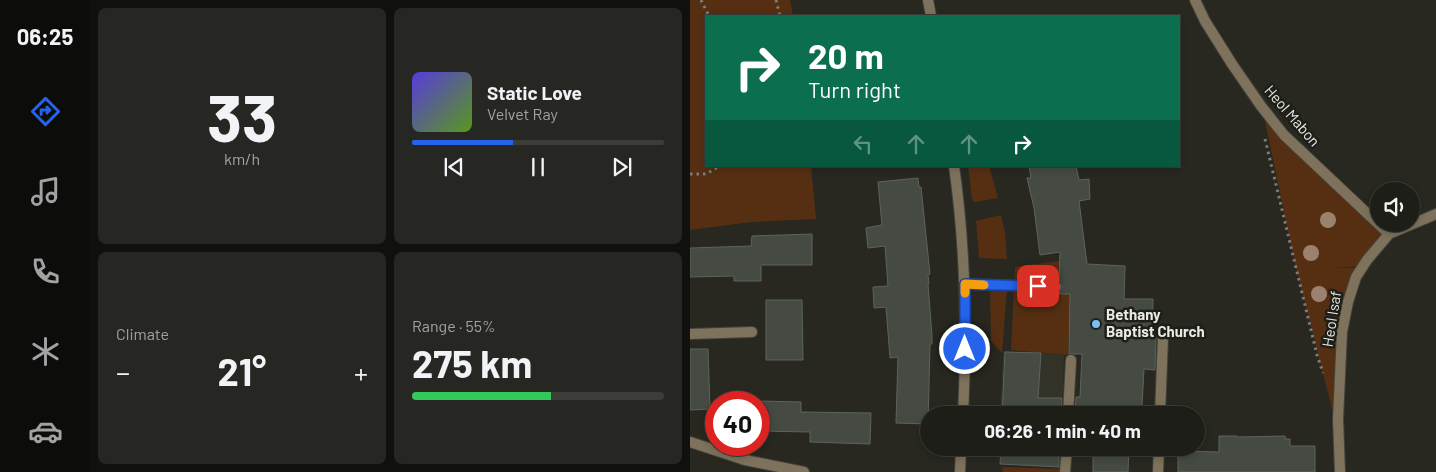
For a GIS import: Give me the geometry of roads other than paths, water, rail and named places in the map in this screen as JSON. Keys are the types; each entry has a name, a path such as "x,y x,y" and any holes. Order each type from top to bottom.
{"street":[{"path":"928,0 931,15"},
{"name":"Heol Mabon","path":"1195,0 1205,21 1227,57 1260,106 1284,135 1390,234"},
{"path":"954,167 958,192 965,284 966,365 964,406"},
{"name":"Heol Isaf","path":"1340,472 1338,419 1342,332 1348,302 1356,277 1366,260 1390,234 1436,214"},
{"path":"965,284 1056,287"},
{"path":"690,334 752,332"},
{"path":"1160,406 1163,337"},
{"path":"1068,406 1071,360"},
{"path":"690,442 745,460 804,472"},
{"path":"960,472 961,456"},
{"path":"1065,472 1066,456"},
{"path":"1158,472 1159,456"}],"place":[{"name":"Bethany Baptist Church","path":"1096,324"}]}
